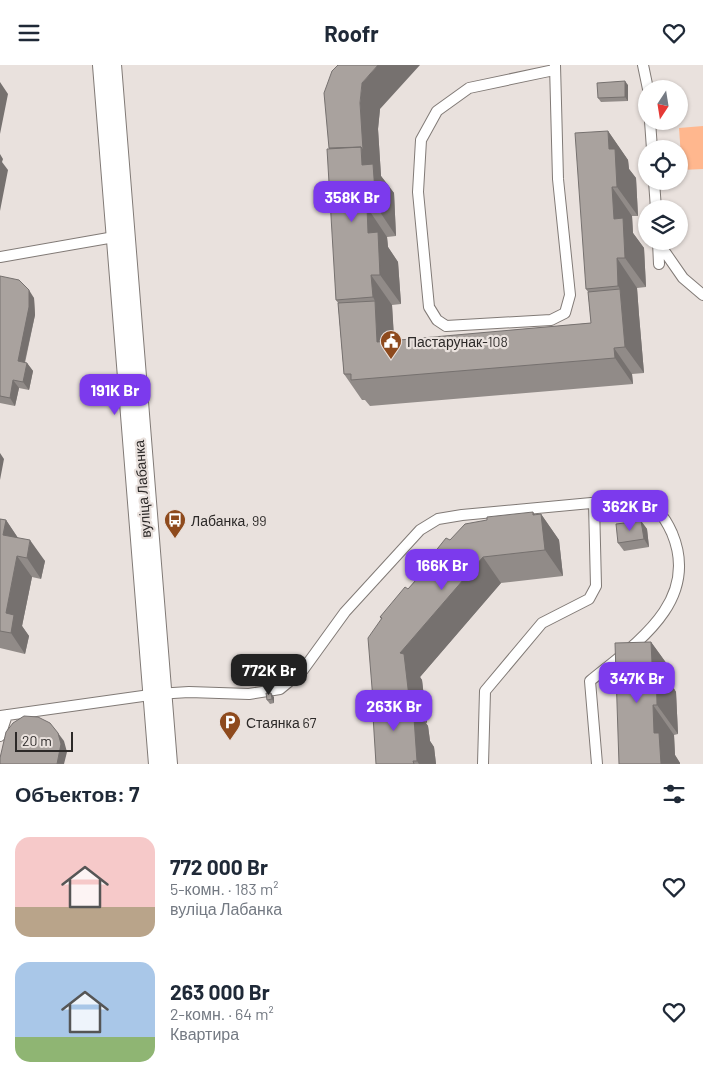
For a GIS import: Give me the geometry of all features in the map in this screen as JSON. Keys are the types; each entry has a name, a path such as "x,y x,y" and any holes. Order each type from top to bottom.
{"main road":[{"name":"вуліца Лабанка","path":"107,65 163,764"}],"lane":[{"path":"643,65 646,80"},
{"path":"554,68 558,179 570,295 565,313 551,320 446,326 437,320 429,307 418,192 421,140 437,111 469,88 554,68"},
{"path":"0,257 122,235"},
{"path":"658,250 659,264"},
{"path":"664,250 684,278 703,295"},
{"path":"0,736 4,715 157,694 189,692 249,694 280,689 303,670 345,612 396,555 420,530 438,519 462,515 634,499 648,503 658,509 667,521 676,542 678,565 676,585 672,601 653,629 590,681 597,764"},
{"path":"483,764 485,691 542,623 589,599 596,586 594,503"}],"shaded area":[{"path":"703,126 703,169 688,170 688,140 680,140 679,130 688,130 688,127"}],"building":[{"path":"338,65 378,65 362,83 360,103 363,150 361,147 329,148 324,93 332,71"},
{"path":"625,81 625,97 598,98 597,83"},
{"path":"608,131 609,149 615,149 617,187 612,187 614,219 623,218 625,258 617,258 618,286 586,289 575,133"},
{"path":"361,147 362,165 373,164 376,206 367,207 368,233 378,232 380,275 371,275 373,297 336,300 327,149"},
{"path":"0,276 19,280 29,290 29,307 18,361 27,363 23,382 13,380 10,398 0,396"},
{"path":"620,289 625,347 614,348 615,358 351,380 351,374 344,374 338,303 375,301 377,342 591,323 588,292"},
{"path":"533,512 533,515 541,514 545,550 483,557 400,653 404,654 409,697 373,700 368,638 382,618 380,617 405,587 408,589 424,571 422,568 446,538 450,540 465,524 487,520 487,517"},
{"path":"0,519 6,520 3,535 30,540 27,558 17,556 6,613 14,615 11,633 0,631"},
{"path":"641,521 644,539 618,543 616,524"},
{"path":"651,642 652,663 656,663 657,705 653,705 654,733 659,733 661,764 619,764 615,643"},
{"path":"266,693 271,693 272,699 267,700"},
{"path":"407,697 410,718 414,718 417,761 413,761 414,764 376,764 372,700"},
{"path":"24,716 38,717 50,723 58,733 61,744 57,764 0,764 6,732 13,723"}],"place":[{"name":"Пастарунак-108","path":"391,360"},
{"name":"Лабанка, 99","path":"175,539"},
{"name":"Стаянка 67","path":"230,741"}]}
